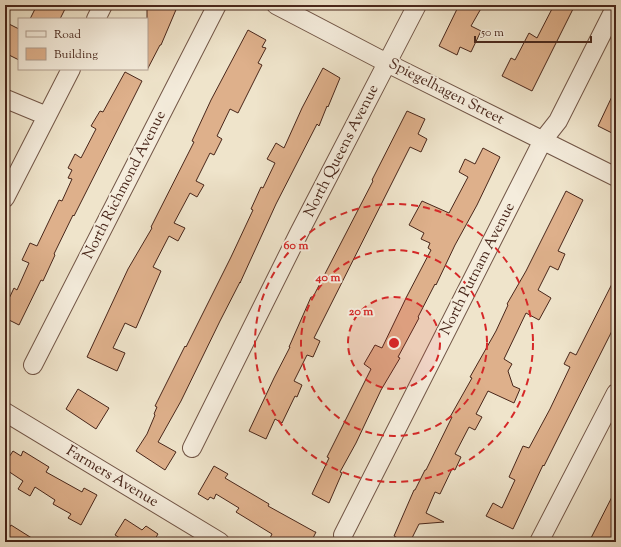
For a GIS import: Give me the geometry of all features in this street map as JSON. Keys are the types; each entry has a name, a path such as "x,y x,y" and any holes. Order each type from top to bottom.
{"street":[{"path":"96,18 103,5"},
{"name":"North Richmond Avenue","path":"33,365 217,5"},
{"name":"Spiegelhagen Street","path":"276,5 387,63 616,177"},
{"name":"North Queens Avenue","path":"192,448 296,240 417,5"},
{"name":"North Putnam Avenue","path":"343,535 543,140 558,121 616,6"},
{"path":"5,198 70,70"},
{"path":"5,102 6,99 47,116"},
{"path":"539,542 616,392"},
{"name":"Farmers Avenue","path":"5,412 220,542"}],"building":[{"path":"37,5 67,5 60,18 30,18"},
{"path":"147,5 178,5 161,45 148,68 148,18"},
{"path":"459,5 483,5 471,26 481,31 471,52 460,47 457,55 439,46"},
{"path":"554,5 575,5 532,91 502,76 511,58 515,60 529,33 537,38"},
{"path":"5,22 18,28 18,60 5,53"},
{"path":"248,30 266,40 262,47 266,48 258,63 262,65 238,113 230,109 217,136 222,139 214,155 210,153 196,181 204,185 197,197 190,193 174,223 185,228 178,241 169,236 153,267 161,271 136,328 125,323 113,348 125,353 117,371 87,357 128,269 152,228 151,227 194,142 192,141 211,100"},
{"path":"323,68 340,78 319,126 317,124 276,204 240,283 181,401 158,442 176,452 165,470 136,451 147,434 155,415 154,414 157,407 155,406 231,257 253,210 251,209 261,187 263,188 275,163 267,159 276,143 284,148 302,108"},
{"path":"125,72 142,81 74,216 73,215 43,281 41,280 19,325 5,318 5,307 14,288 17,290 29,263 22,260 30,243 37,246 59,200 62,201 72,179 68,178 72,170 68,168 75,154 81,158 96,129 91,126 100,111 103,112"},
{"path":"616,88 616,135 598,126"},
{"path":"407,111 425,119 418,134 427,139 421,152 410,147 314,338 320,341 313,357 307,355 294,381 302,385 297,397 295,396 282,423 275,419 266,439 249,431 290,347 311,297 313,297 373,181 372,180"},
{"path":"483,148 500,157 477,205 398,357 400,358 381,390 356,443 340,472 342,473 329,503 312,494 329,458 327,457 371,369 364,364 375,345 382,348 431,250 428,248 430,243 421,239 424,233 409,225 422,201 449,213 468,177 459,172 465,159 475,164"},
{"path":"566,191 583,200 558,251 565,254 558,270 550,266 538,290 551,298 539,320 526,313 504,359 512,364 508,371 513,386 520,389 514,403 488,391 476,414 482,417 475,430 469,427 455,454 461,457 455,470 452,469 440,494 435,492 426,513 444,522 419,524 410,542 405,542 394,536 414,490 426,470 452,417 450,417 472,378 470,377 496,331 508,305 507,304 526,271"},
{"path":"616,276 616,323 544,466 543,465 513,529 486,516 493,503 502,508 515,480 509,477 523,446 529,448 570,367 564,364 570,352 576,355"},
{"path":"78,389 109,408 96,429 66,409"},
{"path":"13,451 21,456 23,451 49,467 46,472 82,492 84,488 97,495 81,525 68,518 71,514 53,504 55,500 35,487 30,496 18,489 23,481 5,469 5,463"},
{"path":"214,466 228,474 225,478 269,504 268,506 316,532 311,542 277,542 270,538 272,534 236,512 239,508 216,494 214,499 210,497 208,500 198,494"},
{"path":"616,489 616,532 611,542 598,542 591,538"},
{"path":"125,519 142,530 146,526 158,534 155,539 160,542 126,542 115,535"},
{"path":"11,525 38,542 5,542 5,534"}]}
